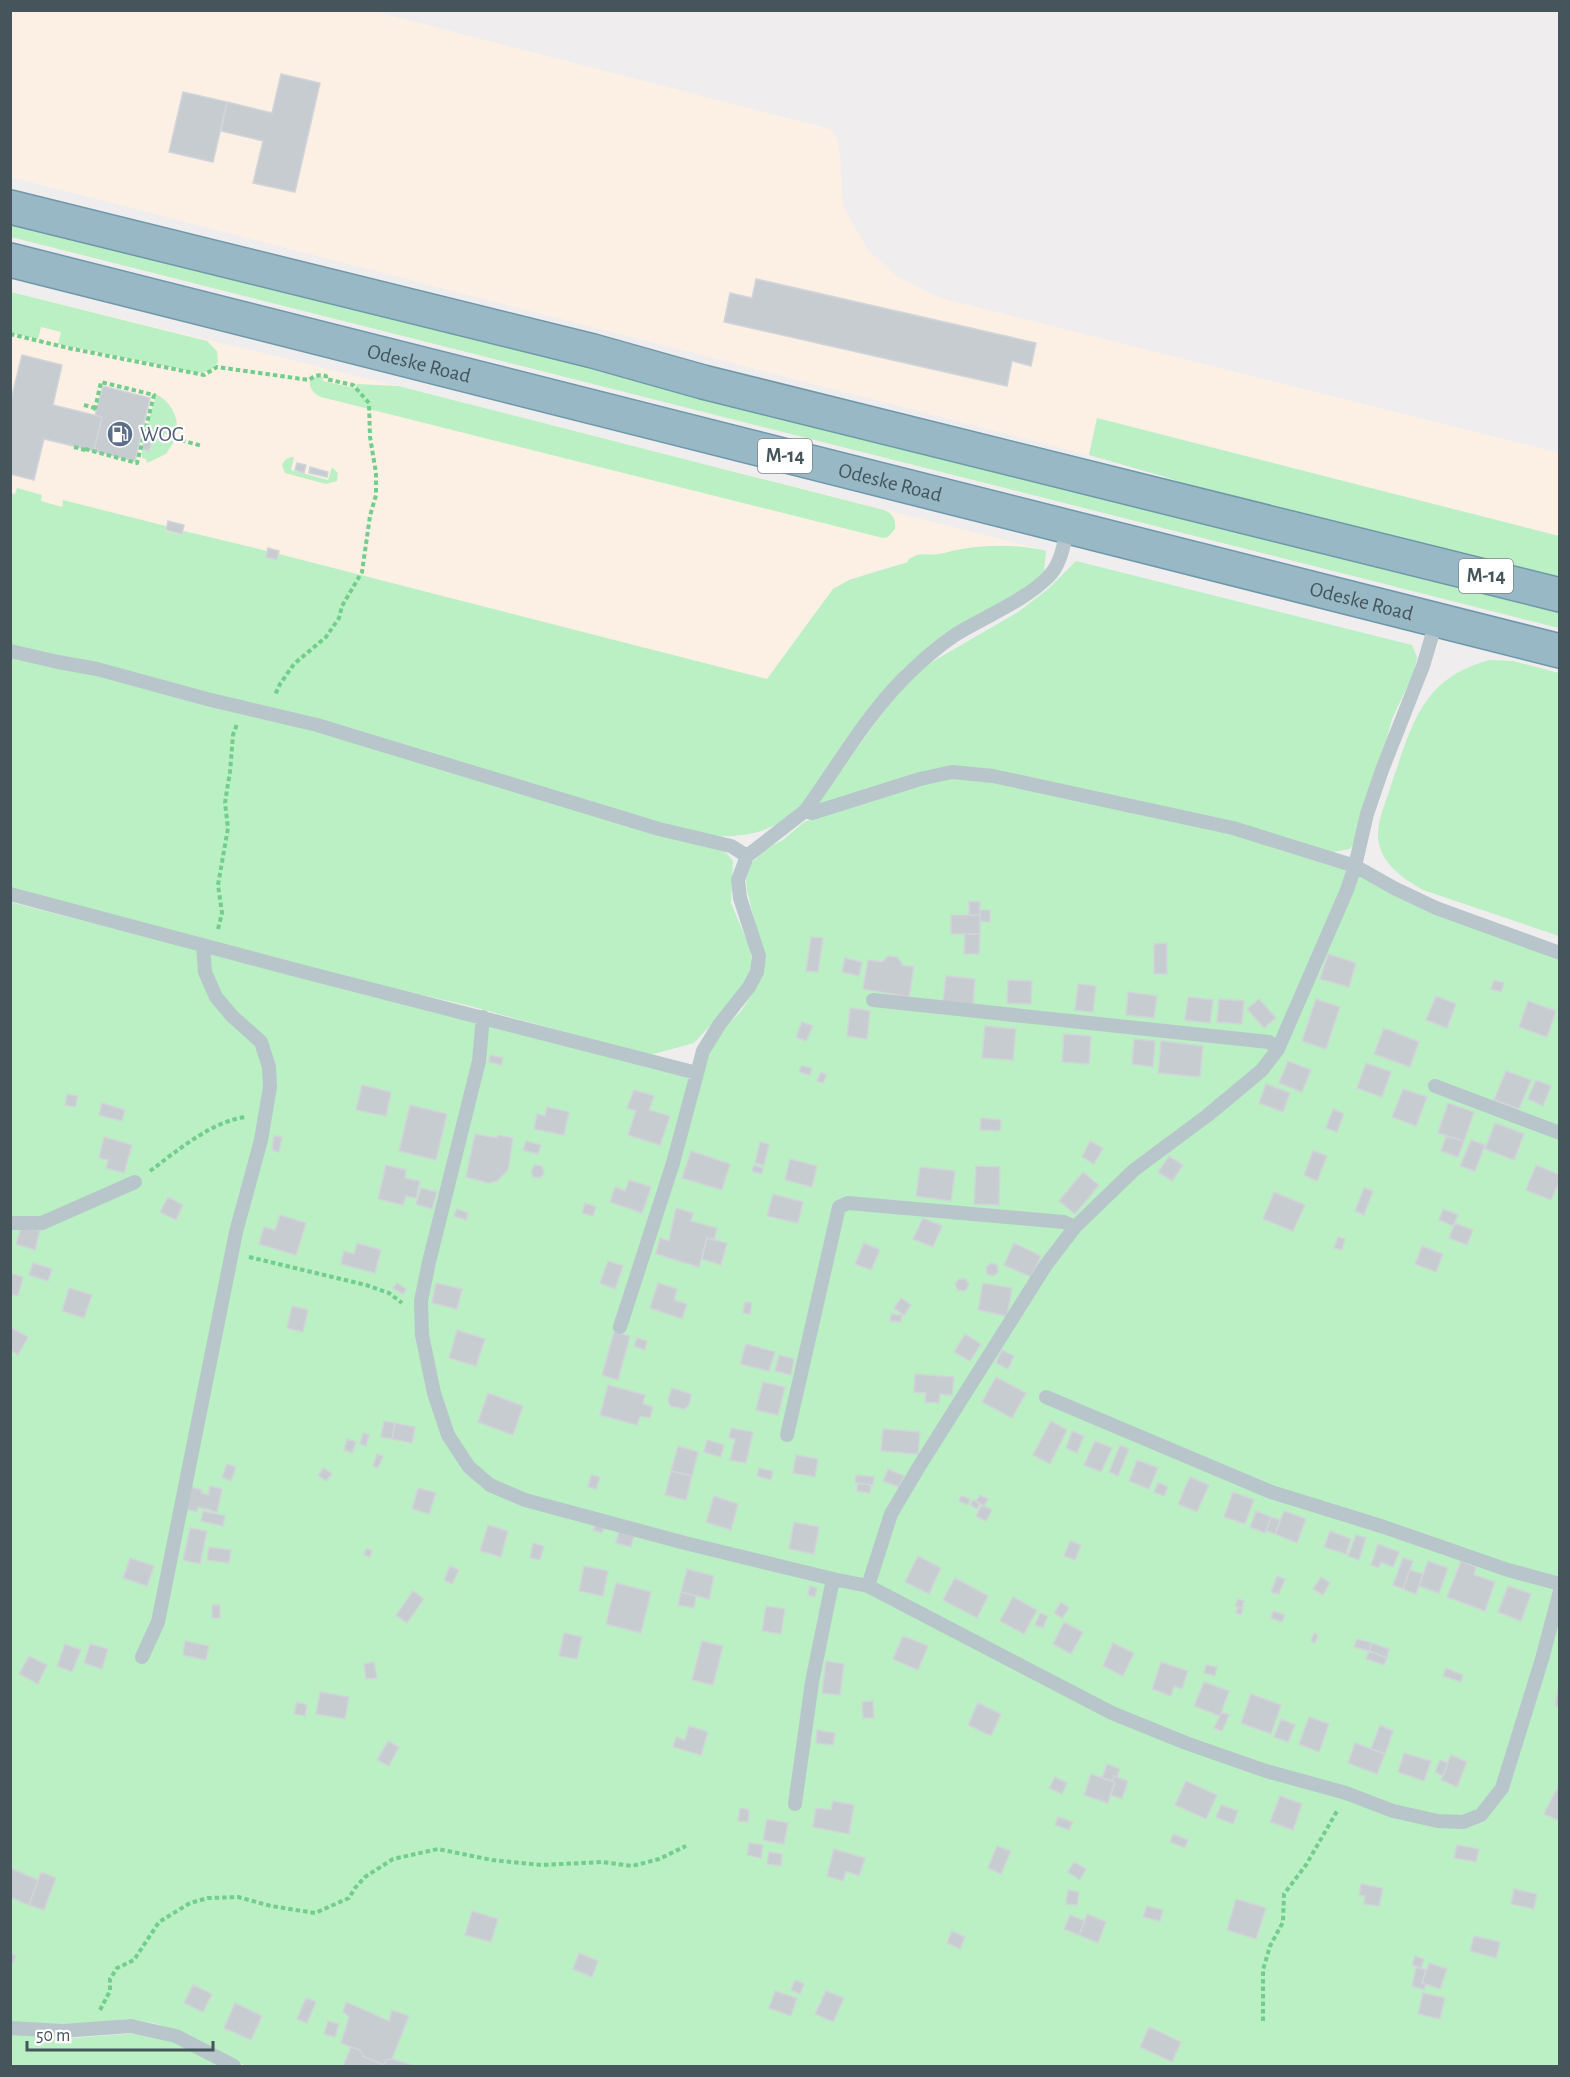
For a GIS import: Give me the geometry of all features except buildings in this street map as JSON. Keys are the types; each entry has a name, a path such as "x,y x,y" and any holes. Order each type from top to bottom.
{"highway":[{"name":"М-14","path":"10,207 593,351 726,388 1560,595"},
{"name":"Odeske Road","path":"10,260 1560,651"}],"lane":[{"path":"620,1327 673,1163 706,1044 749,987 757,972 759,956 741,898 738,880 747,856 805,811 875,711 925,658 956,635 1049,577 1060,557 1068,527"},
{"path":"868,1586 891,1514 1046,1265 1075,1227 1134,1170 1208,1115 1262,1070 1278,1049 1330,931 1355,866 1367,813 1423,666 1437,619"},
{"path":"10,651 97,669 382,744 659,829 731,846 747,856"},
{"path":"805,811 812,813 941,774 952,772 993,776 1233,828 1355,866 1436,908 1560,953"},
{"path":"10,894 697,1073"},
{"path":"142,1657 158,1622 232,1252 270,1087 269,1067 261,1042 232,1016 216,997 206,972 203,945"},
{"path":"873,1000 1269,1042 1278,1049"},
{"path":"483,1017 479,1061 429,1262 421,1312 422,1335 434,1393 448,1435 469,1467 490,1485 525,1500 685,1543 868,1586 1113,1713 1266,1771 1346,1794 1393,1811 1438,1821 1463,1822 1481,1815 1502,1788 1542,1659 1560,1591"},
{"path":"1435,1086 1560,1133"},
{"path":"10,1223 42,1223 135,1182"},
{"path":"787,1435 839,1207 848,1203 1064,1222 1075,1227"},
{"path":"1046,1397 1271,1492 1508,1570 1560,1584"},
{"path":"795,1804 812,1682 832,1579"},
{"path":"10,2028 63,2031 131,2026 176,2036 234,2067"}],"path":[{"path":"10,334 204,375 217,367 309,380 315,375 323,375 326,379 353,385 364,394 369,403 376,495 370,516 362,572 342,606 339,618 326,637 294,664 280,684 274,698 259,712 237,714 237,724 232,735 225,803 228,828 218,885 222,913 220,927 203,945"},
{"path":"74,447 137,463 154,395 101,382 95,411 84,405"},
{"path":"145,430 202,446"},
{"path":"135,1182 183,1146 231,1118 265,1114"},
{"path":"232,1252 366,1285 389,1293 410,1308 421,1312"},
{"path":"1263,2021 1263,1970 1270,1946 1283,1922 1284,1894 1306,1865 1346,1794"},
{"path":"96,2029 99,2011 110,1991 110,1979 117,1968 134,1960 159,1922 190,1903 208,1898 238,1898 315,1913 349,1898 365,1877 393,1859 438,1849 492,1860 541,1865 602,1862 632,1866 659,1859 686,1846"}],"shaded area":[{"path":"10,11 373,11 832,130 837,139 840,156 843,206 868,250 895,275 940,298 1559,453 1559,536 1097,418 1089,455 11,177"},
{"path":"10,292 398,386 1036,548 997,546 881,569 849,580 833,589 767,679 11,515"}],"green space":[{"path":"10,220 1559,610 1559,628 11,237"},
{"path":"11,292 207,341 217,351 218,362 211,370 199,373 58,344 61,332 41,327 38,339 11,333"},
{"path":"317,376 323,377 323,381 355,388 357,384 398,386 884,510 893,517 895,529 888,537 883,538 321,397 310,386 310,381"},
{"path":"156,394 174,412 177,424 176,437 147,429"},
{"path":"1097,418 1559,536 1559,579 1231,499 1089,455"},
{"path":"154,435 175,440 166,454 147,463 146,459 142,458 142,450 150,451"},
{"path":"290,457 294,457 291,470 328,480 332,467 338,473 337,481 326,484 285,473 283,463"},
{"path":"17,488 42,495 41,501 62,507 63,500 166,526 165,531 182,535 184,531 267,551 266,557 277,560 279,554 767,679 833,589 849,580 908,562 912,557 919,555 993,546 1026,547 1046,551 1044,571 1031,585 942,636 903,669 874,702 795,813 774,826 754,833 710,836 11,645 10,493 15,494"},
{"path":"1076,561 1412,645 1417,657 1415,670 1392,719 1371,798 1355,842 1350,849 1327,853 957,769 813,809 902,686 932,662 1018,612 1048,589"},
{"path":"10,655 191,698 280,722 459,772 726,852 733,861 731,903 749,946 752,962 749,978 741,993 694,1043 650,1055 466,1005 364,982 11,888"},
{"path":"1490,660 1513,661 1559,673 1559,936 1423,890 1393,868 1382,854 1379,845 1378,830 1383,809 1414,722 1423,706 1449,678 1467,668"},
{"path":"945,777 981,778 1234,834 1360,875 1410,903 1559,960 1559,2066 246,2066 179,2031 153,2023 126,2019 80,2025 11,2022 10,902 701,1079 715,1038 741,1011 753,993 761,971 763,953 747,891 746,879 751,863 804,822 885,794"},
{"path":"11,2032 62,2039 148,2032 201,2050 225,2066 11,2066"}],"place":[{"name":"WOG","path":"120,434"}]}
